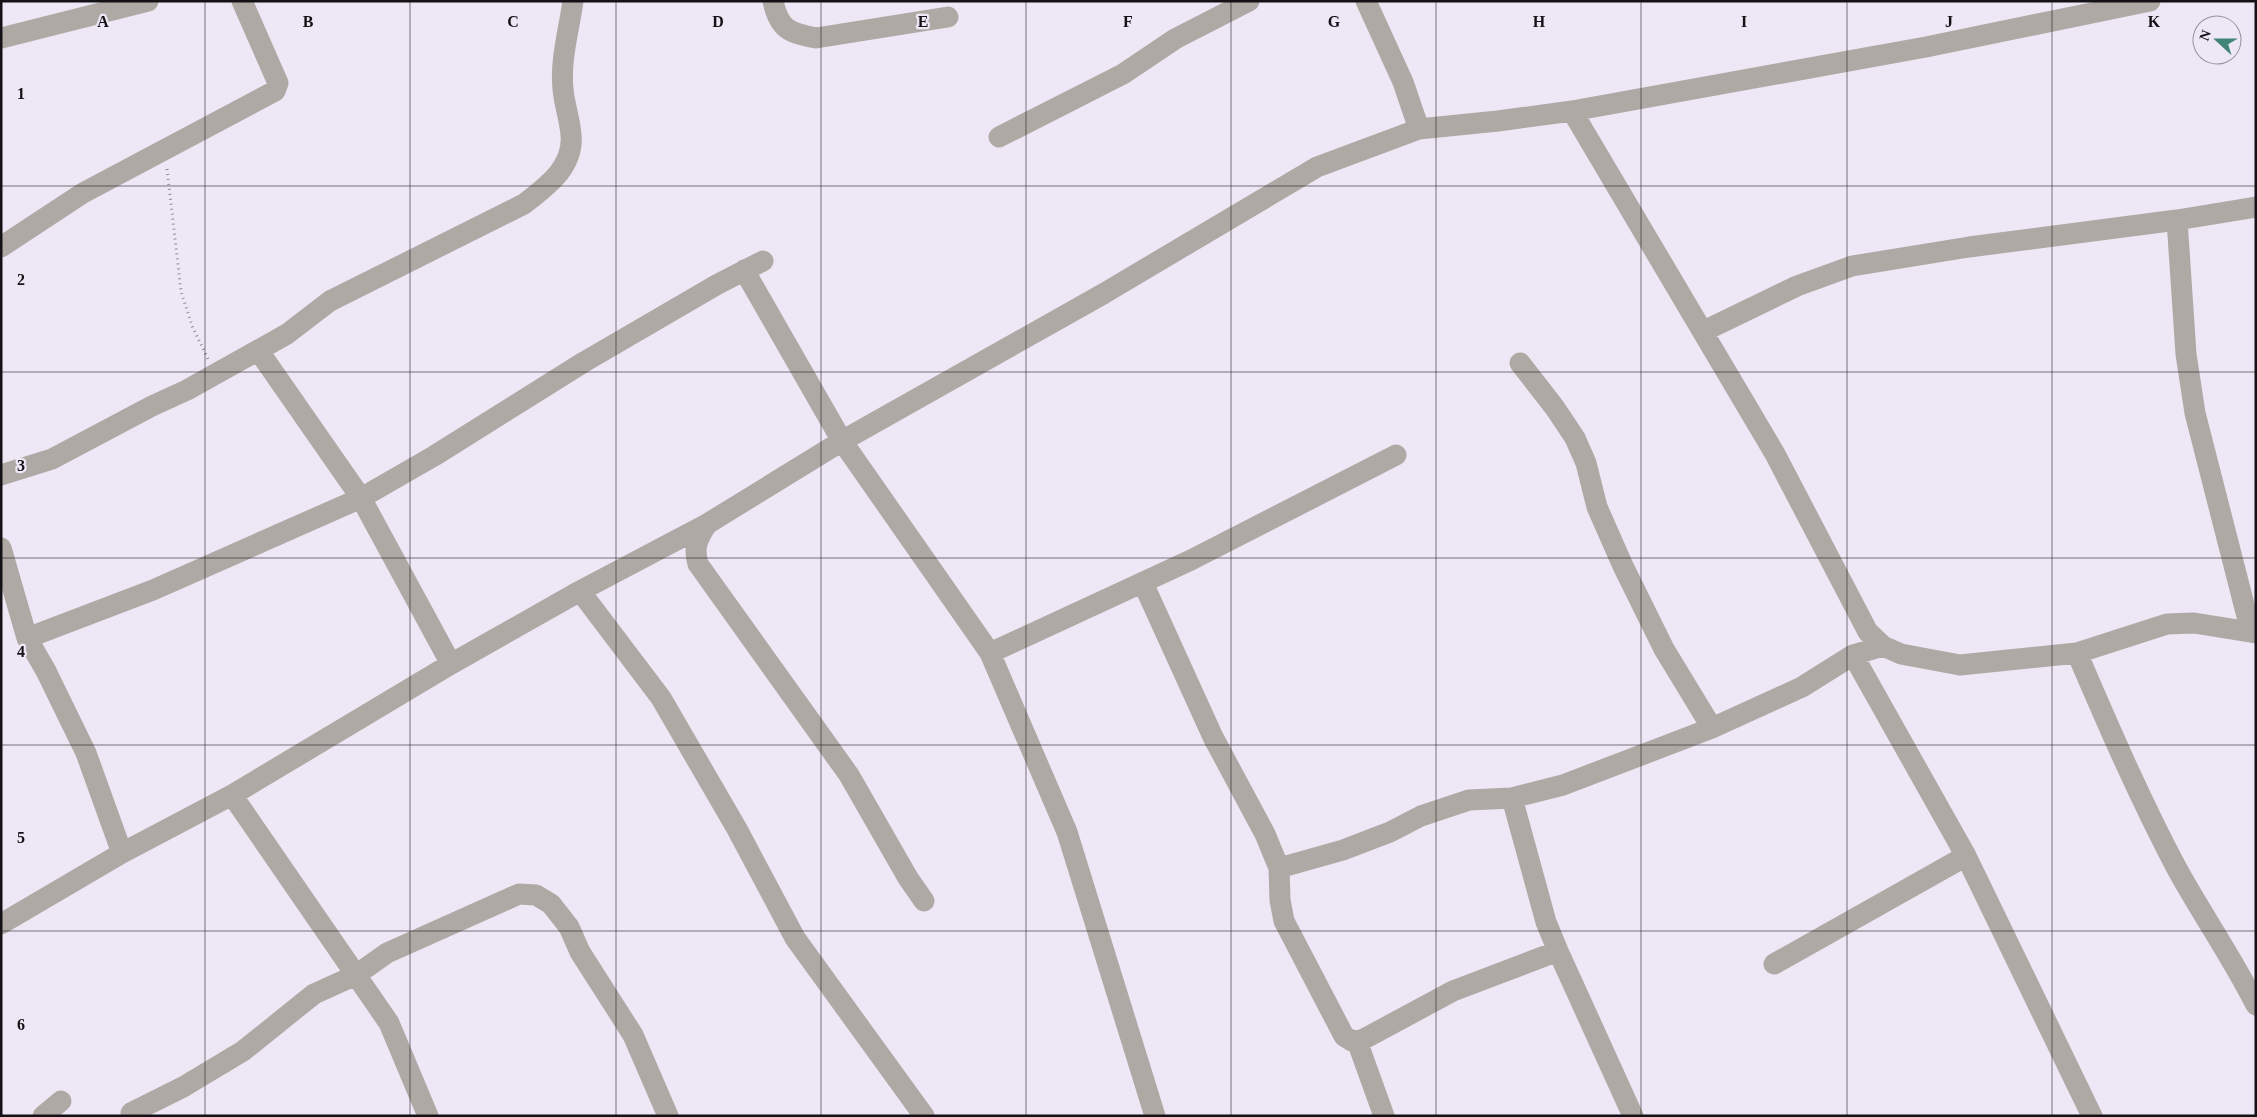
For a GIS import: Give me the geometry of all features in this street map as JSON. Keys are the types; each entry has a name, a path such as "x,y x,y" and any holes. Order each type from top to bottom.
{"street":[{"path":"1,38 148,1"},
{"path":"1,248 83,193 275,90 278,83 242,1"},
{"path":"1,476 52,459 152,406 188,390 218,371 287,334 330,301 524,204 560,172 570,155 571,135 563,89 563,57 573,1"},
{"path":"773,1 776,16 786,28 795,34 816,38 948,17"},
{"path":"999,138 1124,74 1175,39 1249,1"},
{"path":"1366,1 1403,82 1419,129"},
{"path":"1,924 122,853 232,794 580,590 707,524 842,441 1104,294 1317,167 1419,129 1572,111 1926,47 2150,1"},
{"path":"1572,111 1704,331 1775,454 1868,632 1883,646 1901,654 1960,665 2078,653 2167,624 2194,623 2253,632 2193,403 2185,336 2177,220"},
{"path":"1704,331 1797,286 1852,266 1969,247 2177,220 2256,207"},
{"path":"27,638 153,590 362,498 434,456 584,362 763,261"},
{"path":"744,270 842,441 990,653 1067,832 1155,1116"},
{"path":"258,350 362,498 451,664"},
{"path":"1520,363 1575,438 1586,463 1597,507 1623,566 1664,649 1712,728"},
{"path":"990,653 1143,584 1396,455"},
{"path":"707,524 697,540 695,553 698,564 849,775 908,878 924,901"},
{"path":"1,548 27,638 46,671 86,753 122,853"},
{"path":"1143,584 1213,737 1265,834 1279,868 1280,900 1284,921 1344,1036 1352,1042 1356,1041 1453,991 1558,951"},
{"path":"580,590 661,698 737,829 795,938 924,1116"},
{"path":"1279,868 1343,850 1390,832 1421,816 1468,800 1512,798 1564,785 1712,728 1802,687 1853,655 1883,646"},
{"path":"2078,653 2150,816 2177,869 2212,925 2256,1005"},
{"path":"1853,655 1966,856 2092,1116"},
{"path":"232,794 389,1023 428,1116"},
{"path":"1512,798 1546,922 1633,1116"},
{"path":"1774,964 1966,856"},
{"path":"133,1116 131,1113 183,1087 243,1050 314,994 356,975 388,953 519,894 536,895 551,904 569,927 580,952 633,1035 668,1116"},
{"path":"1356,1041 1384,1116"},
{"path":"43,1116 61,1102"}],"path":[{"path":"161,151 167,168 181,290 192,326 208,359 218,371"}]}
